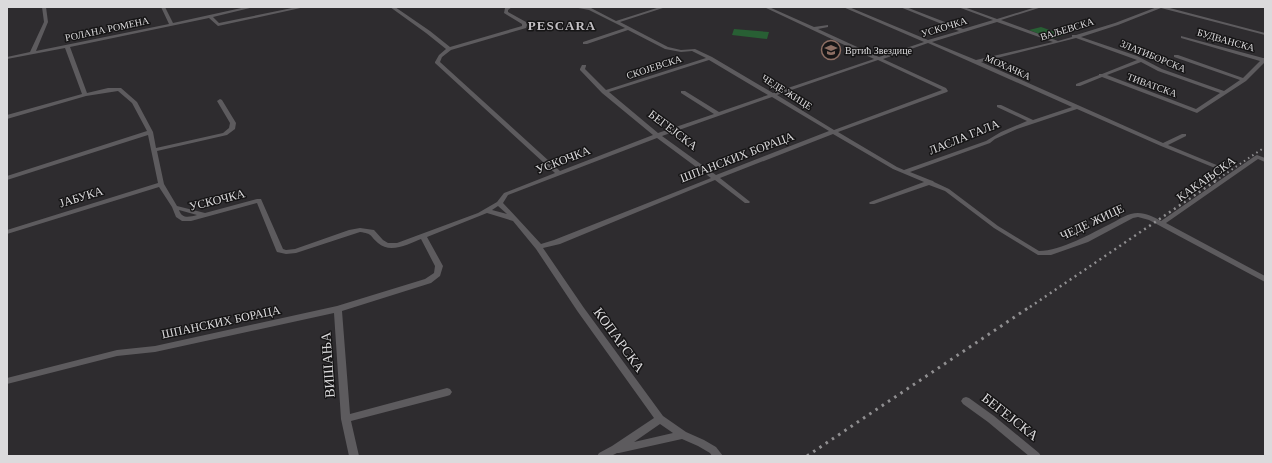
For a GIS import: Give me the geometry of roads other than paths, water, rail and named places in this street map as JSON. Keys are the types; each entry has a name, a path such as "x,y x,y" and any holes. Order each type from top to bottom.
{"street":[{"path":"32,54 46,22 44,7"},
{"path":"163,7 172,24"},
{"name":"РОЛАНА РОМЕНА","path":"7,58 67,47 252,7"},
{"path":"210,16 218,24 303,7"},
{"path":"392,7 428,32 449,50"},
{"path":"510,7 506,9 506,13 524,23 524,28 449,50 441,54 437,62 559,173"},
{"name":"ЧЕДЕ ЖИЦЕ","path":"575,7 590,9 666,48 681,51 693,50 710,58 833,132 904,172 931,182 947,190 996,227 1038,253 1048,253 1085,240 1131,216 1145,216 1265,279"},
{"path":"616,22 664,7"},
{"path":"766,7 878,59"},
{"name":"МОХАЧКА","path":"845,7 976,62 1163,145 1217,166"},
{"path":"902,7 963,31"},
{"path":"960,7 1057,42"},
{"name":"УСКОЧКА","path":"85,95 114,89 122,90 134,102 150,132 161,184 175,207 206,216 259,200 280,250 286,252 296,251 360,230 372,232 384,245 388,246 423,236 480,214 499,203 506,194 658,135 927,42 1040,7"},
{"path":"1161,7 1265,34"},
{"name":"ВАЉЕВСКА","path":"976,62 1057,42 1135,18 1161,7"},
{"path":"812,29 826,26"},
{"path":"585,43 627,29"},
{"name":"ЗЛАТИБОРСКА","path":"1073,36 1142,60 1160,70 1225,93"},
{"name":"БУДВАНСКА","path":"1183,37 1264,60"},
{"path":"7,117 85,95 67,47"},
{"path":"1176,56 1244,80"},
{"name":"СКОЈЕВСКА","path":"604,92 710,58"},
{"name":"ШПАНСКИХ БОРАЦА","path":"539,247 557,242 833,132 945,92 944,90 878,59"},
{"path":"1078,85 1142,60"},
{"path":"1225,93 1244,80 1264,60"},
{"name":"БЕГЕЈСКА","path":"584,66 582,68 604,92 630,115 747,202"},
{"name":"ТИВАТСКА","path":"1101,75 1197,111 1225,93"},
{"path":"683,92 718,114"},
{"path":"155,150 225,134 232,130 233,123 220,101"},
{"name":"ЛАСЛА ГАЛА","path":"999,106 1033,122"},
{"name":"ЛАСЛА ГАЛА","path":"904,172 988,142 995,136 1077,107"},
{"path":"7,178 150,132"},
{"path":"1163,145 1184,135"},
{"name":"КАКАЊСКА","path":"1161,224 1258,157 1265,160"},
{"path":"872,203 931,182"},
{"name":"ЈАБУКА","path":"7,232 161,184"},
{"name":"КОПАРСКА","path":"499,203 539,247 581,310 660,419 683,435 713,450 718,456"},
{"path":"486,210 516,220"},
{"name":"ШПАНСКИХ БОРАЦА","path":"7,381 117,353 155,349 338,309 418,285 432,279 437,274 439,266 423,236"},
{"name":"ВИШАЊА","path":"338,309 346,419 354,456"},
{"path":"346,419 447,392"},
{"name":"БЕГЕЈСКА","path":"966,401 991,419 1036,456"},
{"path":"602,456 660,419"},
{"path":"615,449 683,435"}],"railway":[{"path":"1215,181 1265,147"},
{"path":"1030,307 1217,180"},
{"path":"807,456 1031,306"}],"place":[{"name":"Вртић Звездице","path":"831,50"}],"district":[{"name":"PESCARA","path":"562,25"}]}
